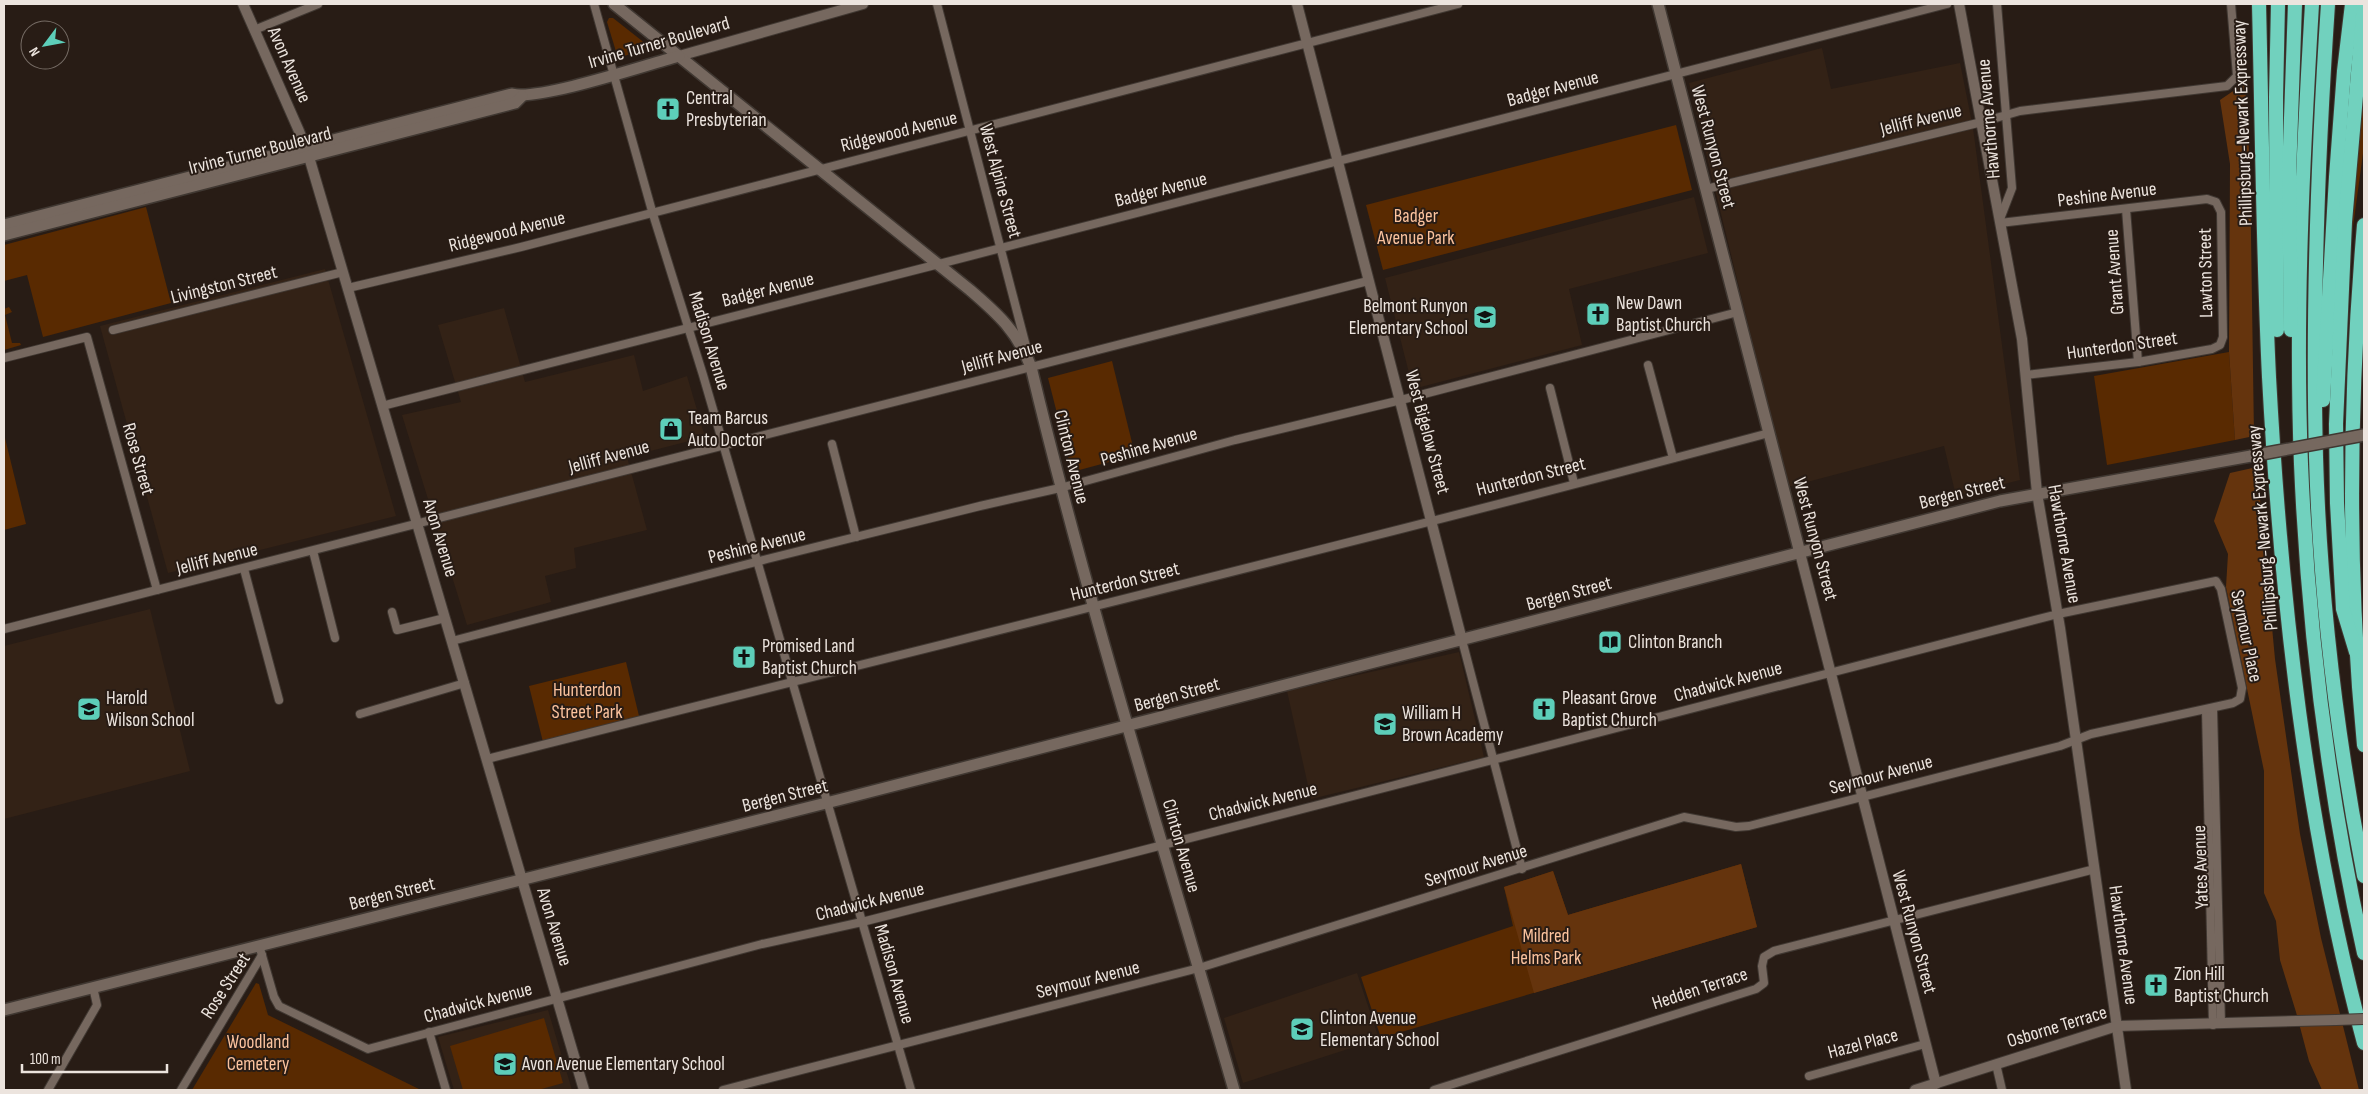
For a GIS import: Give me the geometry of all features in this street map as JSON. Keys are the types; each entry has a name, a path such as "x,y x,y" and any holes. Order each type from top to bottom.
{"highway":[{"name":"Phillipsburg-Newark Expressway","path":"2259,4 2268,341 2293,657 2312,796 2338,935 2364,1043"},
{"path":"2278,4 2276,97 2278,486"},
{"path":"2296,4 2289,175 2290,306 2307,572 2322,713 2338,818 2364,953"},
{"path":"2302,485 2300,289 2312,4"},
{"path":"2328,4 2317,237 2316,457 2323,573 2333,679 2348,785 2364,876"},
{"path":"2316,457 2325,387 2329,284 2341,109 2352,4"},
{"path":"2356,652 2343,608 2336,503 2336,424 2345,215 2364,4"},
{"path":"2364,226 2352,430 2352,538 2356,652 2364,745"}],"main road":[{"name":"Clinton Avenue","path":"614,4 939,264 1008,324 1024,350 1032,366 1060,488 1093,607 1234,1090"},
{"name":"West Runyon Street","path":"1658,4 1800,553"},
{"name":"Irvine Turner Boulevard","path":"4,225 515,103 522,96 679,56"},
{"name":"Irvine Turner Boulevard","path":"4,235 307,153"},
{"name":"Bergen Street","path":"4,1010 93,987 261,950 522,880 2037,493 2364,436"}],"street":[{"name":"Avon Avenue","path":"243,4 307,153 584,1090"},
{"path":"254,30 318,4"},
{"name":"Madison Avenue","path":"594,4 612,74 723,445 911,1090"},
{"name":"Irvine Turner Boulevard","path":"679,56 863,4"},
{"name":"West Alpine Street","path":"937,4 1032,366"},
{"name":"West Bigelow Street","path":"1298,4 1337,162 1401,400 1522,869"},
{"name":"Ridgewood Avenue","path":"348,288 521,247 652,211 970,131 1458,4"},
{"name":"Badger Avenue","path":"382,406 1946,4"},
{"path":"1958,4 2000,221"},
{"name":"Hawthorne Avenue","path":"1997,4 2012,188 2000,221 2022,339 2037,493 2058,614 2126,1090"},
{"name":"Jelliff Avenue","path":"1706,189 1982,122 2020,111 2227,86 2234,80 2237,71 2231,4"},
{"name":"Peshine Avenue","path":"2000,221 2207,199 2216,202"},
{"name":"Lawton Street","path":"2216,202 2221,212 2223,337 2220,345"},
{"name":"Grant Avenue","path":"2126,209 2138,362"},
{"name":"Livingston Street","path":"113,330 343,272"},
{"name":"Jelliff Avenue","path":"4,629 1368,281"},
{"name":"Peshine Avenue","path":"452,641 856,537 1060,488 1235,440 1401,400 1738,312"},
{"name":"Rose Street","path":"4,358 87,337 157,590"},
{"name":"Hunterdon Street","path":"2026,375 2138,362 2212,349 2220,345"},
{"path":"1648,365 1673,458"},
{"path":"1550,388 1574,483"},
{"name":"Hunterdon Street","path":"487,759 1093,607 1769,433"},
{"path":"832,444 856,537"},
{"path":"313,551 335,638"},
{"name":"West Runyon Street","path":"1800,553 1936,1084"},
{"path":"244,569 278,700"},
{"name":"Chadwick Avenue","path":"323,1026 368,1049 762,944 862,922 2058,614 2216,581"},
{"name":"Seymour Place","path":"2216,581 2221,589 2242,688 2240,699"},
{"path":"392,612 397,630 445,618"},
{"path":"360,714 465,683"},
{"name":"Seymour Avenue","path":"722,1090 1199,968 1684,817 1736,827 1749,826 2060,746 2091,734 2233,704 2240,699"},
{"name":"Yates Avenue","path":"2209,709 2217,1024"},
{"name":"Hedden Terrace","path":"1434,1090 1756,989 1764,983 1762,961 1768,953 2095,869"},
{"name":"Rose Street","path":"261,950 274,997 279,1006 323,1026"},
{"name":"Rose Street","path":"181,1090 261,950"},
{"path":"48,1090 97,1005 93,987"},
{"name":"Osborne Terrace","path":"1915,1090 2117,1026 2364,1019"},
{"path":"429,1032 446,1090"},
{"name":"Hazel Place","path":"1809,1076 1925,1044"},
{"path":"1996,1064 2002,1090"}],"shaded area":[{"path":"1822,48 1831,89 1960,63 1973,128 2020,480 1956,496 1944,446 1788,487 1689,83"},
{"name":"Belmont Runyon Elementary School","path":"1694,197 1708,253 1569,289 1582,345 1413,389 1385,278"},
{"path":"325,269 396,516 168,573 100,326"},
{"path":"504,308 525,382 634,355 643,391 687,376 705,437 627,457 647,530 574,548 576,568 545,576 551,602 467,625 402,415 461,402 438,325"},
{"name":"Harold Wilson School","path":"150,609 190,771 4,819 4,646"},
{"name":"William H Brown Academy","path":"1459,652 1484,757 1311,799 1287,691"},
{"name":"Clinton Avenue Elementary School","path":"1357,973 1379,1039 1243,1083 1224,1018"},
{"name":"Avon Avenue Elementary School","path":"548,1010 572,1090 454,1090 438,1037"}],"green space":[{"path":"609,18 613,18 646,44 646,49 618,58 607,22"},
{"path":"2364,61 2364,146 2352,234 2355,162"},
{"path":"2245,83 2250,168 2254,436 2235,440 2229,352 2230,164 2220,100"},
{"name":"Badger Avenue Park","path":"1676,125 1692,190 1383,270 1366,205"},
{"path":"146,207 171,303 43,337 27,275 4,281 4,245"},
{"path":"9,307 12,312 5,315 12,343 20,343 21,345 4,350 4,309"},
{"path":"2229,352 2235,440 2107,465 2094,376"},
{"path":"1112,361 1135,455 1072,472 1048,378"},
{"path":"4,434 26,524 4,530"},
{"path":"2257,467 2275,659 2300,834 2321,938 2359,1090 2322,1090 2309,1061 2280,960 2276,921 2264,893 2264,771 2226,587 2228,554 2214,521 2230,473"},
{"name":"Hunterdon Street Park","path":"626,662 639,716 543,742 529,686"},
{"name":"Mildred Helms Park","path":"1741,864 1757,927 1381,1038 1361,977 1513,926 1504,887 1553,871 1568,915"},
{"name":"Mildred Helms Park","path":"1741,864 1757,927 1534,993 1504,887 1553,871 1568,915"},
{"name":"Woodland Cemetery","path":"256,983 259,984 268,1015 421,1090 192,1090"},
{"name":"Avon Avenue Elementary School","path":"544,1018 563,1083 538,1090 463,1090 450,1046"}],"place":[{"name":"Central Presbyterian","path":"668,109"},
{"name":"New Dawn Baptist Church","path":"1598,314"},
{"name":"Belmont Runyon Elementary School","path":"1485,317"},
{"name":"Team Barcus Auto Doctor","path":"671,429"},
{"name":"Clinton Branch","path":"1610,642"},
{"name":"Promised Land Baptist Church","path":"744,657"},
{"name":"Harold Wilson School","path":"89,709"},
{"name":"Pleasant Grove Baptist Church","path":"1544,709"},
{"name":"William H Brown Academy","path":"1385,724"},
{"name":"Zion Hill Baptist Church","path":"2156,985"},
{"name":"Clinton Avenue Elementary School","path":"1302,1029"},
{"name":"Avon Avenue Elementary School","path":"505,1064"}]}
